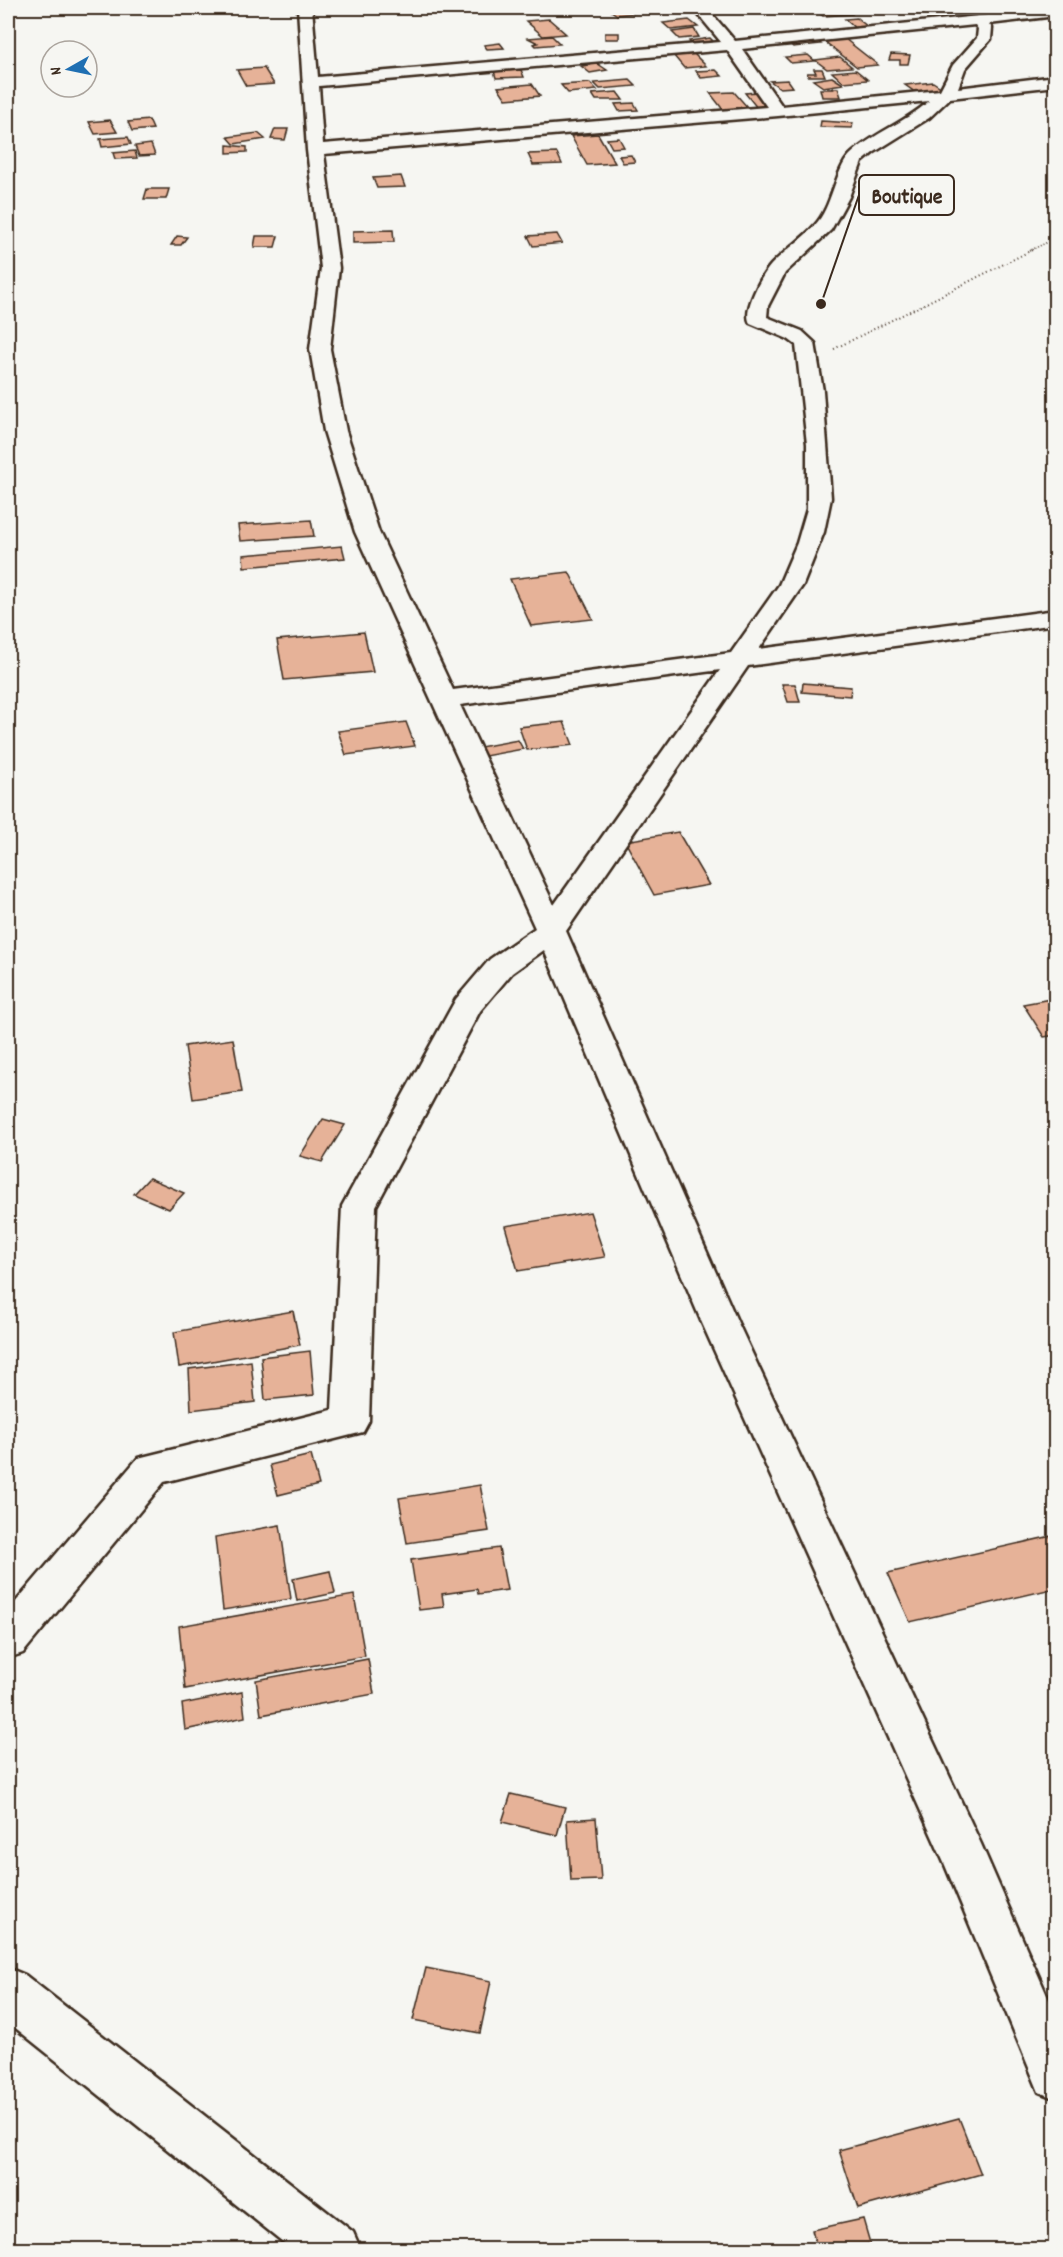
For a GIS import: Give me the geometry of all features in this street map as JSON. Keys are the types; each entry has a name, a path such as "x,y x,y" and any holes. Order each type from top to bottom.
{"street":[{"path":"286,8 305,9 306,49 312,82 315,150 330,268 320,349 334,431 367,532 551,931 725,1334 964,1859 1056,2075"},
{"path":"700,8 731,45 778,111"},
{"path":"312,82 731,45 1056,12"},
{"path":"8,1640 152,1469 350,1421 359,1206 467,1006 501,966 551,931 791,585 814,526 820,498 807,345 795,334 767,326 757,319 758,306 777,270 825,226 840,197 854,160 867,149 923,115 950,88 958,68 984,39 985,28 979,21"},
{"path":"315,150 778,111 1056,81"},
{"path":"444,699 1056,617"},
{"path":"8,1992 335,2250"}],"path":[{"path":"810,361 1056,238"}],"building":[{"path":"497,8 517,8 522,12 506,14"},
{"path":"607,8 629,8 637,13 617,15"},
{"path":"846,8 852,14 823,16 816,11"},
{"path":"857,18 869,28 856,29 845,19"},
{"path":"549,19 566,34 543,36 526,21"},
{"path":"689,20 698,27 671,30 663,23"},
{"path":"694,29 699,37 679,39 672,32"},
{"path":"605,33 619,33 619,39 605,39"},
{"path":"552,36 560,44 536,46 534,44 538,43 528,38"},
{"path":"710,38 715,43 692,45 689,41"},
{"path":"845,39 878,65 857,67 824,41"},
{"path":"816,40 821,44 793,47 788,43"},
{"path":"500,43 504,48 487,49 484,45"},
{"path":"694,54 706,66 684,68 673,55"},
{"path":"891,54 910,55 908,64 900,64 900,60 889,60"},
{"path":"808,55 815,61 791,63 785,57"},
{"path":"840,57 852,67 827,69 815,60"},
{"path":"598,64 607,70 590,73 581,66"},
{"path":"264,68 274,84 246,86 237,70"},
{"path":"814,69 822,69 825,76 808,76 807,73 816,73"},
{"path":"521,70 524,77 496,78 494,71"},
{"path":"716,70 722,76 701,78 696,71"},
{"path":"856,70 868,80 843,82 832,72"},
{"path":"832,77 843,84 823,87 813,80"},
{"path":"630,80 636,86 600,89 594,83"},
{"path":"788,80 793,87 780,88 770,81"},
{"path":"933,82 945,90 915,92 905,85"},
{"path":"590,83 597,90 568,93 561,85"},
{"path":"532,84 540,96 506,99 498,87"},
{"path":"838,88 841,97 822,97 820,89"},
{"path":"617,92 623,100 596,100 592,94"},
{"path":"734,92 749,109 724,111 710,93"},
{"path":"758,92 771,108 758,109 745,93"},
{"path":"634,103 638,110 619,111 615,104"},
{"path":"110,120 117,132 95,134 89,122"},
{"path":"149,120 153,129 132,131 128,122"},
{"path":"821,121 853,123 852,128 820,127"},
{"path":"275,129 288,129 285,140 271,139"},
{"path":"258,133 265,139 234,144 228,137"},
{"path":"598,134 615,163 587,165 571,136"},
{"path":"128,137 131,144 102,147 100,139"},
{"path":"619,138 624,147 612,148 607,139"},
{"path":"151,144 155,155 139,156 135,146"},
{"path":"227,145 247,147 247,152 227,153"},
{"path":"135,151 137,158 115,159 113,153"},
{"path":"557,153 562,164 533,165 528,154"},
{"path":"631,155 635,162 623,163 619,156"},
{"path":"401,176 405,187 377,188 373,178"},
{"path":"147,189 169,189 166,199 144,199"},
{"path":"393,230 394,242 353,243 353,231"},
{"path":"557,234 562,243 533,246 528,236"},
{"path":"177,236 187,237 181,245 171,245"},
{"path":"256,236 278,236 275,247 254,247"},
{"path":"311,520 314,536 240,541 238,525"},
{"path":"342,546 345,558 244,567 243,555"},
{"path":"569,572 593,619 531,626 510,579"},
{"path":"364,632 373,672 284,680 277,640"},
{"path":"803,683 851,687 850,696 802,692"},
{"path":"782,684 795,684 800,702 788,702"},
{"path":"406,722 415,746 346,755 338,731"},
{"path":"564,722 573,745 527,750 519,727"},
{"path":"518,740 523,749 485,756 480,747"},
{"path":"678,832 709,885 654,895 625,841"},
{"path":"1056,998 1056,1035 1044,1037 1023,1004"},
{"path":"233,1039 242,1092 193,1099 185,1046"},
{"path":"323,1119 345,1125 322,1162 300,1156"},
{"path":"149,1178 184,1193 169,1209 134,1194"},
{"path":"590,1212 605,1257 518,1271 505,1226"},
{"path":"293,1311 300,1345 179,1367 174,1332"},
{"path":"310,1351 314,1395 265,1400 261,1357"},
{"path":"251,1361 255,1402 191,1410 189,1369"},
{"path":"311,1455 319,1485 278,1495 270,1465"},
{"path":"480,1485 489,1531 407,1543 399,1498"},
{"path":"280,1525 291,1599 223,1610 215,1537"},
{"path":"1056,1535 1056,1588 910,1622 888,1573"},
{"path":"499,1548 507,1590 478,1594 477,1589 442,1594 444,1607 419,1610 411,1560"},
{"path":"330,1571 335,1593 297,1601 293,1579"},
{"path":"354,1595 365,1656 185,1689 179,1626"},
{"path":"368,1659 374,1694 261,1715 256,1680"},
{"path":"242,1692 245,1717 185,1730 182,1704"},
{"path":"511,1794 565,1807 557,1835 502,1822"},
{"path":"596,1818 601,1880 571,1881 567,1820"},
{"path":"426,1968 491,1981 480,2033 413,2020"},
{"path":"959,2118 981,2174 858,2208 839,2150"},
{"path":"863,2219 872,2250 817,2250 812,2230"}],"place":[{"name":"Boutique","path":"821,304"}]}
